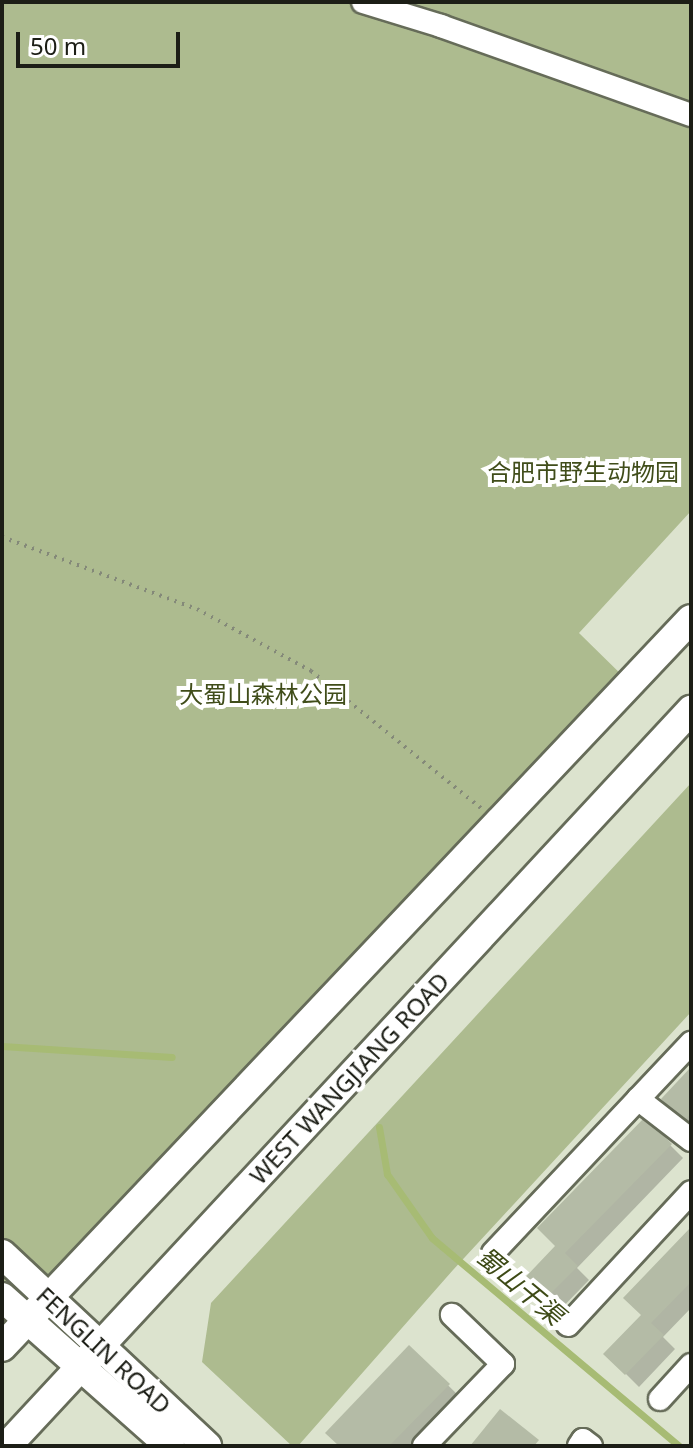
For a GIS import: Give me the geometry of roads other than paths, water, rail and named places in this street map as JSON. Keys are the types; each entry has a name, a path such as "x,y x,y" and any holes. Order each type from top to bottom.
{"main road":[{"path":"2,1347 691,619"},
{"name":"WEST WANGJIANG ROAD","path":"7,1446 691,710"},
{"name":"FENGLIN ROAD","path":"2,1254 48,1297 90,1356 207,1446"},
{"path":"2,1297 29,1318 90,1356 170,1446"}],"street":[{"path":"363,2 441,26 691,115"},
{"path":"493,1253 691,1043"},
{"path":"638,1099 691,1140"},
{"path":"568,1325 691,1192"},
{"path":"424,1446 503,1364 452,1315"},
{"path":"660,1399 691,1365"},
{"path":"579,1446 583,1440 591,1446"}],"waterway":[{"name":"蜀山干渠","path":"2,1046 172,1057"},
{"name":"蜀山干渠","path":"379,1127 387,1174 432,1238 679,1446"}],"park label":[{"name":"合肥市野生动物园","path":"583,472"},
{"name":"大蜀山森林公园","path":"263,694"}]}
